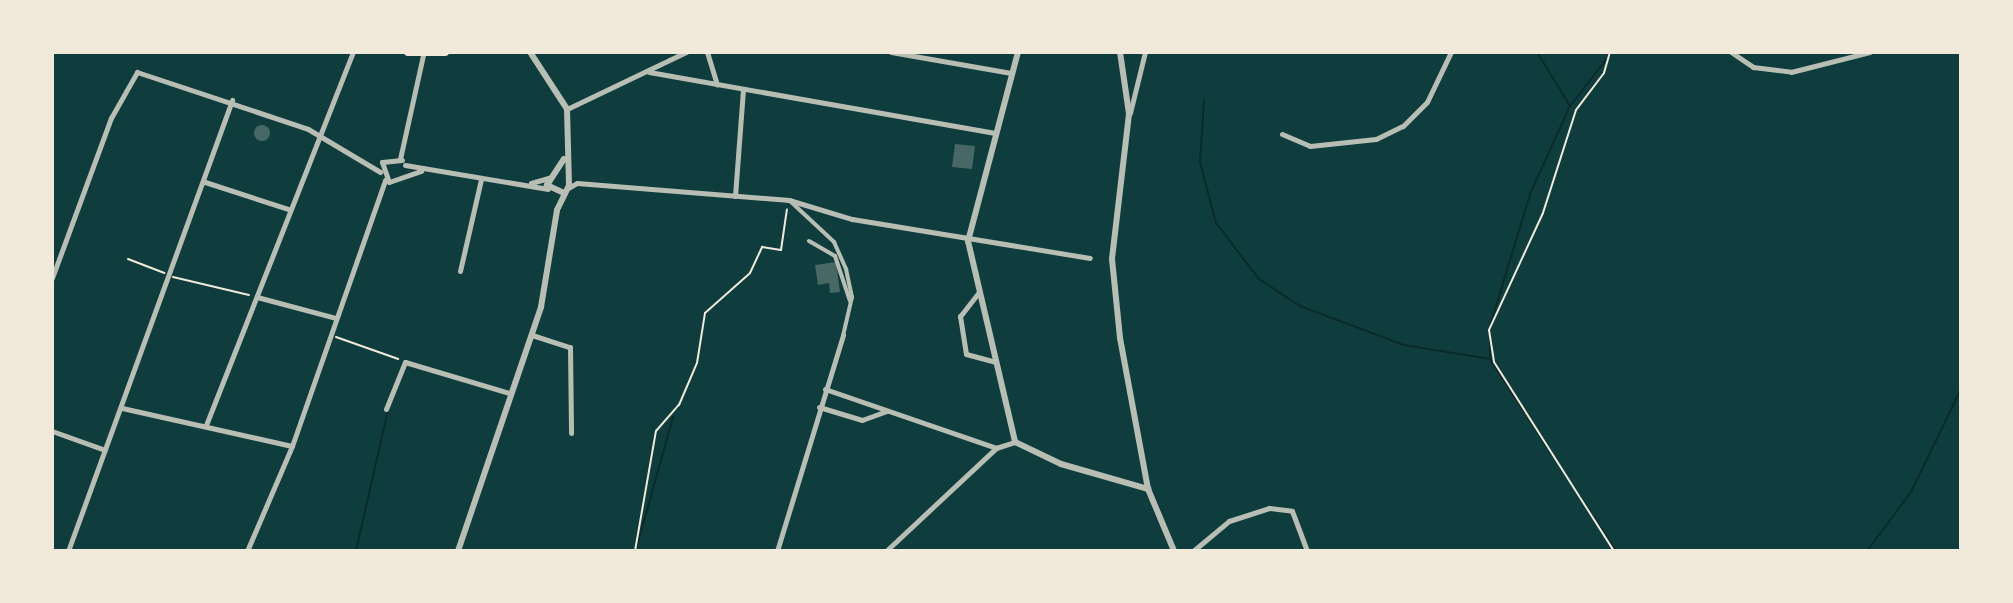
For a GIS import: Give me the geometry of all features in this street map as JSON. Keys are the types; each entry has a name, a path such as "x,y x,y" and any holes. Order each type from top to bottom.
{"main road":[{"path":"408,52 423,55 445,52"}],"street":[{"path":"206,425 317,134 353,52"},
{"path":"458,551 509,393 532,335 557,210 568,179 565,155 567,109 530,52"},
{"path":"567,109 686,52"},
{"path":"707,52 717,85"},
{"path":"891,52 1011,73"},
{"path":"1015,442 968,241 994,133 1018,52"},
{"path":"1120,52 1129,114"},
{"path":"1145,52 1129,114 1112,259 1148,489 1174,551"},
{"path":"1282,134 1310,146 1376,139 1403,126 1427,102 1451,52"},
{"path":"1731,52 1753,67 1791,72 1870,52"},
{"path":"403,177 403,162 423,55"},
{"path":"52,278 111,118 137,72 232,100 317,134 363,159 385,180"},
{"path":"649,72 994,133"},
{"path":"735,196 743,90"},
{"path":"68,551 171,276 232,100"},
{"path":"557,210 551,191 552,176 565,155"},
{"path":"363,159 403,162 426,170 481,179 530,183 551,191 735,196 789,202 968,241 1090,258"},
{"path":"380,172 382,162"},
{"path":"385,180 426,170"},
{"path":"530,183 552,176 568,179"},
{"path":"460,271 481,179"},
{"path":"247,551 292,446 385,180"},
{"path":"205,182 288,209"},
{"path":"777,551 850,303 834,242 789,202"},
{"path":"822,248 827,239"},
{"path":"809,241 835,256 850,303"},
{"path":"979,292 960,316 966,354 996,362"},
{"path":"257,297 336,318"},
{"path":"532,335 570,347 571,433"},
{"path":"386,409 405,362 509,393"},
{"path":"825,389 996,448"},
{"path":"819,407 862,420 888,411"},
{"path":"121,408 292,446"},
{"path":"52,431 105,450"},
{"path":"886,551 996,448 1015,442 1061,464 1148,489"},
{"path":"1193,551 1229,521 1269,508 1292,511 1307,551"}],"path":[{"path":"1610,52 1604,73 1576,110 1543,213 1489,330 1494,362 1614,551"},
{"path":"635,551 656,431 679,405 697,363 705,313 750,273 762,247 781,250 789,202"},
{"path":"128,259 171,276 257,297"},
{"path":"331,335 405,362"}],"building":[{"path":"262,125 268,127 268,139 262,141 256,139 254,133 256,127"},
{"path":"955,144 975,146 972,169 952,167"},
{"path":"836,262 840,292 830,293 829,283 818,285 815,265"}],"waterway":[{"path":"1537,52 1570,106"},
{"path":"1490,326 1530,194 1570,106 1612,52"},
{"path":"1204,100 1200,162 1216,223 1259,279 1300,306 1404,345 1490,359"},
{"path":"1490,340 1490,359 1552,455"},
{"path":"1867,551 1911,492 1961,389"},
{"path":"356,551 388,410"},
{"path":"637,546 673,417"},
{"path":"1574,487 1616,551"}]}
